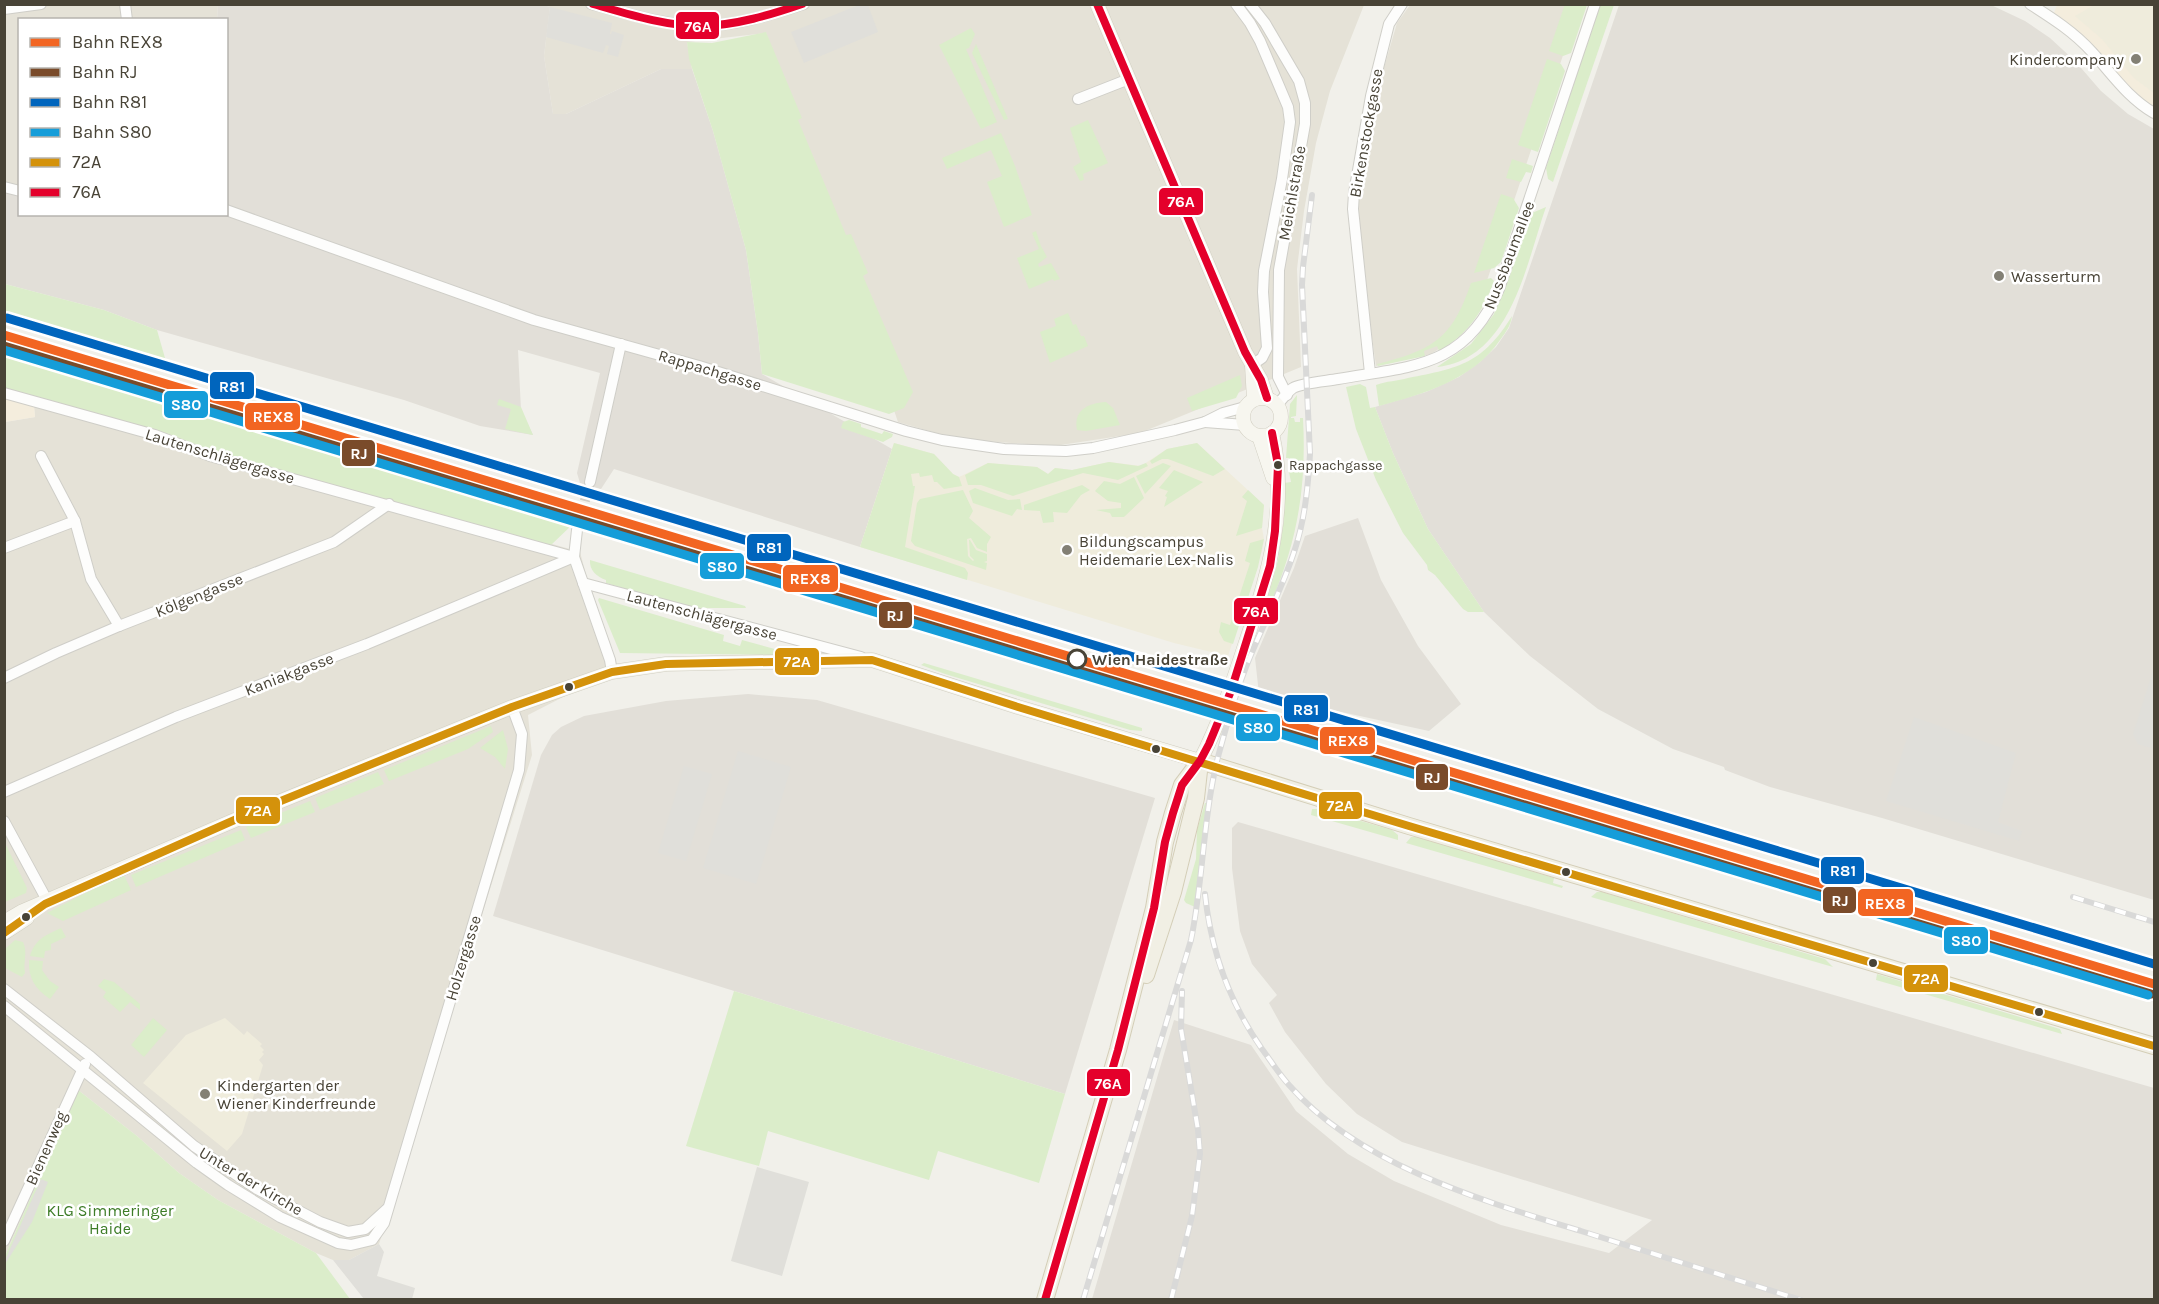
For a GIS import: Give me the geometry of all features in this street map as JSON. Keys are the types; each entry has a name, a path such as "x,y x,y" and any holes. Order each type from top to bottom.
{"main road":[{"path":"1097,4 1266,401 1281,417 1280,424 1265,435 1253,434 1243,419 1266,401"},
{"path":"1046,1299 1118,1050 1154,908 1165,842 1173,813 1182,785 1200,761 1231,691 1261,598 1273,548 1278,465 1265,435"},
{"path":"4,922 21,912 249,814 512,707 612,672 666,664 872,660"},
{"name":"Lautenschlägergasse","path":"872,660 1018,707 1200,761"},
{"path":"1200,761 1408,826 2154,1046"},
{"path":"4,933 46,903"}],"street":[{"path":"4,9 41,4"},
{"path":"591,4 669,23 699,26 732,23 804,4"},
{"name":"Meichlstraße","path":"1236,4 1260,41 1288,107 1290,122 1282,179 1264,271 1263,292 1267,348 1262,358 1252,365"},
{"name":"Meichlstraße","path":"1250,4 1265,23 1299,81 1305,103 1305,124 1282,242 1278,280 1278,377 1266,401"},
{"name":"Birkenstockgasse","path":"1370,374 1353,209 1354,193 1371,96 1386,34 1389,24 1402,4"},
{"name":"Nussbaumallee","path":"1266,401 1296,387 1408,367 1435,359 1450,352 1475,332 1488,312 1498,289 1595,4"},
{"path":"2030,4 2076,37 2134,99 2154,113"},
{"path":"1078,99 1129,79"},
{"name":"Rappachgasse","path":"228,211 514,313 699,366 906,431 980,447 1038,452 1093,448 1205,422 1223,413 1266,401"},
{"path":"590,482 621,344"},
{"name":"Lautenschlägergasse","path":"4,393 155,435 210,456 574,557"},
{"name":"Rappachgasse","path":"1205,422 1245,425"},
{"path":"41,456 75,522 91,579 119,626"},
{"name":"Kölgengasse","path":"4,678 119,626 334,542 389,504"},
{"path":"4,548 75,522"},
{"path":"577,530 574,557 610,660 612,672"},
{"name":"Kaniakgasse","path":"4,792 176,717 367,644 574,557"},
{"name":"Lautenschlägergasse","path":"583,583 872,660"},
{"name":"Holzergasse","path":"387,1209 519,770 522,734 512,707"},
{"path":"4,821 46,903"},
{"name":"Unter der Kirche","path":"4,989 91,1057 194,1146 257,1189 321,1222 348,1232"},
{"name":"Unter der Kirche","path":"4,1006 197,1163 280,1216 338,1243 351,1245"},
{"name":"Bienenweg","path":"4,1241 82,1070 91,1057"},
{"path":"251,1199 257,1189"},
{"path":"387,1209 384,1223 372,1240 351,1245 348,1232 365,1229 387,1209"}],"shaded area":[{"path":"1989,4 2025,21 2050,38 2075,61 2101,91 2128,114 2154,129 2154,900 1882,818 1770,787 1725,770 1724,767 1673,749 1598,709 1530,656 1484,612 1428,529 1393,453 1375,407 1426,392 1459,377 1496,347 1509,328 1619,5"},
{"path":"5,5 218,5 217,18 18,18 18,191 5,187"},
{"path":"218,5 544,5 550,7 544,56 553,114 566,114 661,69 692,69 713,131 746,250 762,374 892,449 860,547 614,469 601,489 580,483 577,473 600,373 518,350 521,410 533,435 480,426 404,400 157,330 104,310 5,284 5,187 18,191 18,216 228,216 228,18 217,18"},
{"path":"544,5 1364,5 1330,91 1316,143 1304,211 1297,269 1301,367 1140,433 1054,446 957,439 898,422 766,33 687,42 692,69 661,69 566,114 553,114 544,56 550,7"},
{"path":"859,5 868,5 878,32 804,63 791,32"},
{"path":"1410,5 1580,5 1474,319 1457,337 1431,354 1376,366 1356,221 1356,198 1381,78 1397,23"},
{"name":"Kindercompany","path":"2057,5 2154,5 2154,113 2052,18"},
{"name":"Kindercompany","path":"2094,5 2154,5 2154,93 2134,78 2102,39 2075,16"},
{"path":"550,7 612,23 610,34 612,31 624,35 618,57 607,54 609,46 606,45 603,53 546,37"},
{"path":"4,397 34,406 35,417 5,422"},
{"path":"34,406 167,433 580,552 612,672 528,715 532,755 379,1244 349,1260 333,1260 316,1253 218,1200 179,1173 137,1136 78,1090 5,1256 5,422 35,417"},
{"name":"Bildungscampus Heidemarie Lex-Nalis","path":"894,443 934,454 953,474 959,477 988,463 1037,467 1048,474 1055,468 1072,470 1109,462 1141,466 1167,449 1197,443 1264,505 1262,551 1228,656 1174,643 860,547"},
{"path":"1358,518 1381,580 1418,646 1461,704 1429,731 1259,694 1255,658 1294,568 1305,536"},
{"path":"2154,668 2154,749 2138,744 2133,734"},
{"path":"748,694 817,700 1155,798 1065,1094 493,916 541,755 552,735 561,727 584,716 666,701"},
{"path":"1914,717 2016,753 1998,822 2022,831 2019,841 1886,801"},
{"path":"738,751 791,767 756,884 703,868"},
{"path":"684,766 712,774 686,861 658,853"},
{"path":"1238,822 2154,1088 2154,1299 1092,1299 1174,1020 1251,1045 1296,1111 1348,1154 1394,1181 1501,1225 1609,1253 1652,1220 1402,1142 1357,1114 1326,1084 1285,1032 1269,1003 1277,995 1252,964 1240,931 1232,868 1232,828"},
{"name":"Kindergarten der Wiener Kinderfreunde","path":"225,1018 244,1035 247,1031 262,1044 260,1046 264,1050 259,1060 263,1065 242,1134 227,1151 143,1083 186,1035"},
{"path":"757,1167 809,1182 782,1276 731,1261"},
{"path":"41,1179 48,1182 32,1222 5,1264 5,1260"},
{"path":"379,1244 384,1252 377,1276 415,1288 412,1299 364,1299 333,1260 349,1260"}],"green space":[{"path":"1565,4 1587,5 1571,53 1563,56 1549,51"},
{"path":"1600,5 1614,5 1553,182 1548,179 1546,168"},
{"path":"971,28 975,34 969,48 966,49 997,122 981,129 939,45"},
{"path":"766,32 802,118 798,120 846,235 851,234 868,273 863,276 913,392 904,408 889,414 762,374 746,250 713,131 689,59 687,42 712,43"},
{"path":"976,44 1008,119 1004,120 972,53"},
{"path":"1547,59 1561,64 1565,71 1538,152 1518,145"},
{"path":"1088,120 1108,163 1083,174 1084,180 1080,181 1073,167 1081,162 1070,128"},
{"path":"1001,133 1032,215 1004,227 987,182 1002,176 991,150 947,169 942,158"},
{"path":"1512,159 1533,166 1531,173 1526,172 1521,182 1506,178"},
{"path":"1501,194 1513,198 1519,208 1501,262 1494,268 1474,273"},
{"path":"1546,207 1522,281 1499,328 1482,347 1462,360 1437,367 1471,344 1494,314 1528,221 1532,213"},
{"path":"1036,231 1047,257 1038,264 1039,267 1051,263 1060,279 1054,281 1053,279 1029,289 1017,258 1039,249 1032,233"},
{"path":"1491,278 1494,281 1485,303 1466,330 1458,337 1439,351 1437,346 1424,351 1425,356 1378,366 1377,364 1413,353 1438,339 1448,330 1456,317 1471,283"},
{"path":"5,284 104,310 157,330 169,372 5,322"},
{"path":"1068,313 1073,325 1076,324 1088,346 1050,363 1040,332 1056,326 1054,319"},
{"path":"1512,316 1506,331 1489,354 1476,366 1446,384 1379,406 1376,385 1442,371 1469,361 1491,344"},
{"path":"4,351 573,524 551,545 213,451 169,434 5,389"},
{"path":"1240,375 1242,386 1236,398 1192,411 1187,398"},
{"path":"1360,384 1366,387 1370,408 1375,407 1393,453 1428,529 1484,612 1468,612 1463,609 1435,575 1428,570 1427,565 1403,533 1376,480 1356,429 1346,387"},
{"path":"1297,395 1296,416 1291,418 1294,418 1295,422 1300,422 1300,418 1303,418 1301,495 1285,566 1266,615 1263,616 1278,560 1284,519 1284,483 1291,482 1289,472 1292,471 1289,458 1286,458 1290,404"},
{"path":"499,399 521,407 533,435 505,429 511,409 497,405"},
{"path":"1106,402 1113,408 1120,425 1086,431 1077,430 1077,418 1083,409 1093,404"},
{"path":"849,420 882,434 884,431 893,434 892,437 883,442 841,428 843,422"},
{"path":"894,443 934,454 953,474 959,477 962,486 944,489 934,482 932,475 920,477 919,473 911,474 913,486 915,486 905,547 965,568 968,573 967,580 860,547"},
{"path":"1197,443 1225,469 1213,476 1168,459 1152,464 1150,461 1167,449"},
{"path":"1109,462 1138,466 1146,463 1148,466 1118,480 1083,473 1013,496 981,485 968,485 965,475 988,463 1037,467 1048,474 1055,468 1072,470"},
{"path":"1163,463 1171,466 1145,494 1136,476"},
{"path":"1174,470 1203,482 1164,507 1168,491 1159,488"},
{"path":"1134,477 1144,498 1124,517 1112,517 1110,513 1096,510 1121,508 1121,503 1108,501 1095,491 1104,481 1120,484"},
{"path":"1082,485 1090,490 1081,495 1067,513 1053,512 1054,522 1043,523 1040,511 1024,510 1024,505"},
{"path":"975,488 1008,500 1020,499 1022,510 1017,509 1012,516 973,503 969,491"},
{"path":"963,490 973,511 969,518 991,537 987,544 987,552 977,548 971,538 967,539 968,556 973,561 970,556 969,540 976,550 987,554 987,561 984,562 987,563 986,570 915,546 911,541 917,503 920,499"},
{"path":"1248,490 1264,505 1262,528 1236,536 1247,501 1242,497"},
{"path":"1264,539 1258,567 1233,644 1224,641 1219,632 1221,622 1230,625 1250,563 1245,561 1250,543"},
{"path":"590,560 746,608 690,608 606,583 606,580 592,570"},
{"path":"599,598 724,635 723,641 740,646 742,640 789,653 789,655 620,653"},
{"path":"924,663 1142,728 1142,731 1130,730 945,674 921,665"},
{"path":"491,726 493,732 468,749 389,781 384,770"},
{"path":"503,730 508,749 505,769 495,757 480,748"},
{"path":"378,772 384,784 320,810 315,798"},
{"path":"310,801 315,812 251,838 246,827"},
{"path":"1205,803 1208,803 1195,907 1184,900 1196,859 1197,830"},
{"path":"1312,809 1320,809 1392,830 1398,835 1398,840 1311,815"},
{"path":"241,830 245,840 136,887 131,875"},
{"path":"1411,837 1554,878 1553,883 1563,886 1562,888 1406,843"},
{"path":"5,843 27,888 26,893 5,902"},
{"path":"122,874 131,890 63,921 47,913"},
{"path":"1597,892 1825,959 1833,967 1591,897"},
{"path":"61,928 66,937 51,944 51,950 45,951 44,958 30,956 38,942 46,935"},
{"path":"15,940 23,942 24,946 25,973 22,977 5,968 5,949"},
{"path":"29,960 43,961 42,970 50,981 59,987 50,999 34,982"},
{"path":"1877,974 2060,1029 2062,1034 1876,980"},
{"path":"104,979 114,982 140,1004 140,1010 130,1002 120,1012 103,997 106,992 98,986"},
{"path":"734,991 1065,1094 1039,1183 938,1151 929,1180 768,1131 759,1166 686,1146"},
{"path":"153,1018 167,1030 144,1057 131,1045"},
{"name":"KLG Simmeringer Haide","path":"78,1090 137,1136 179,1173 218,1200 316,1253 350,1299 5,1300 5,1256"}],"tunnel":[{"path":"577,530 590,482"}],"railway":[{"path":"1083,1300 1191,940 1207,818 1215,770 1226,726 1246,667 1290,564 1301,526 1310,454 1302,285 1312,195"},
{"path":"4,343 562,511"},
{"path":"1205,894 1212,936 1223,975 1250,1031 1289,1085 1318,1113 1350,1137 1424,1177 1464,1193 1801,1300"},
{"path":"2073,897 2154,922"},
{"path":"1171,1300 1192,1216 1200,1154 1181,1029 1182,991"}],"rail line":[{"name":"R81","path":"7,318 2154,964"},
{"name":"REX8","path":"4,335 2154,984"},
{"name":"RJ","path":"4,346 2151,994"},
{"name":"S80","path":"4,350 2148,995"}],"transit line":[{"name":"76A","path":"593,4 660,22 702,26 753,19 802,4"},
{"name":"76A","path":"1097,4 1245,352 1261,380 1267,398"},
{"name":"76A","path":"1045,1300 1118,1050 1154,908 1165,842 1173,813 1182,785 1200,761 1209,744 1231,691 1270,566 1275,531 1278,465 1272,433"},
{"name":"72A","path":"4,933 45,904 239,818 512,707 612,672 666,664 872,660 1409,826 2154,1046"}],"place":[{"name":"Kindercompany","path":"2136,59"},
{"name":"Wasserturm","path":"1999,276"},
{"name":"Rappachgasse","path":"1278,465"},
{"name":"Bildungscampus Heidemarie Lex-Nalis","path":"1067,550"},
{"name":"Wien Haidestraße","path":"1077,659"},
{"name":"Kindergarten der Wiener Kinderfreunde","path":"205,1094"}]}
